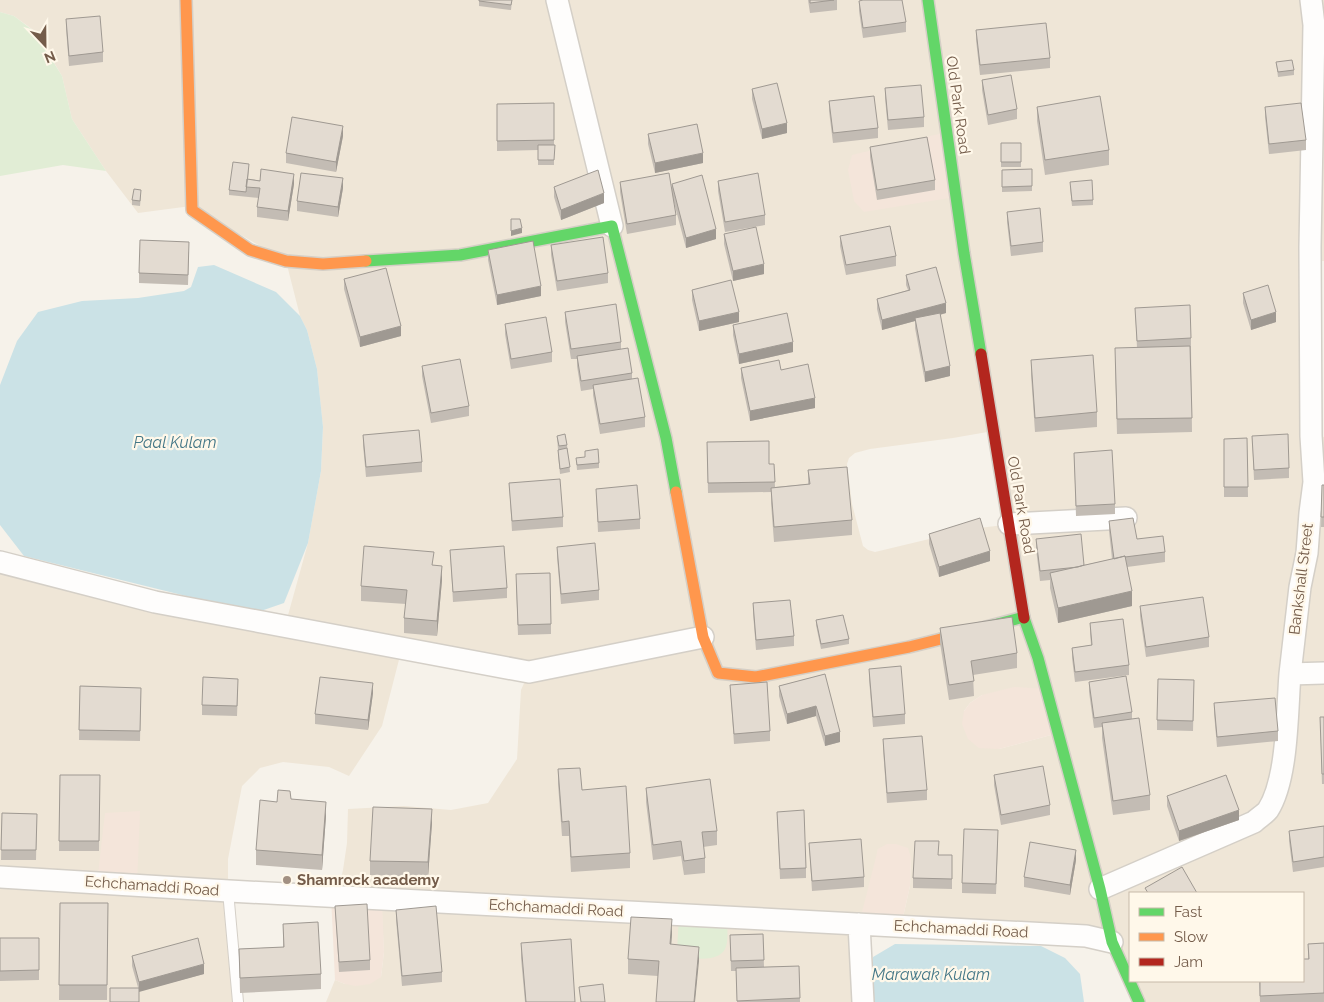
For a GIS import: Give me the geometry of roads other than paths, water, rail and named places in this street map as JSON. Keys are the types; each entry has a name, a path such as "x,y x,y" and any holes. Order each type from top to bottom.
{"street":[{"path":"186,0 192,210 250,250 286,261 323,264 460,255 612,226"},
{"path":"556,0 666,438 703,637 718,673 756,677 909,647 1024,617"},
{"name":"Old Park Road","path":"928,0 964,252 1024,617 1038,658 1100,889 1112,942 1129,980"},
{"name":"Bankshall Street","path":"1100,889 1254,822 1268,811 1278,785 1284,752 1290,674 1300,587 1307,553 1314,482 1311,436 1310,247 1314,25 1311,0"},
{"path":"1009,524 1126,518"},
{"path":"0,562 155,602 529,672 703,637"},
{"path":"1290,674 1324,673"},
{"name":"Echchamaddi Road","path":"0,877 228,891 1086,936 1112,942"},
{"path":"860,924 863,1002"},
{"name":"Old Park Road","path":"1130,982 1139,1002"}],"lane":[{"path":"228,891 238,1002"}],"water":[{"name":"Paal Kulam","path":"214,265 276,292 300,316 307,330 317,369 323,427 321,471 308,543 284,603 255,613 24,556 0,525 0,385 17,341 38,312 82,301 138,298 184,291 191,287 198,267"},
{"name":"Marawak Kulam","path":"895,944 1041,946 1065,958 1080,974 1084,1002 872,1002 873,957"}],"place":[{"name":"Shamrock academy","path":"287,880"}]}
